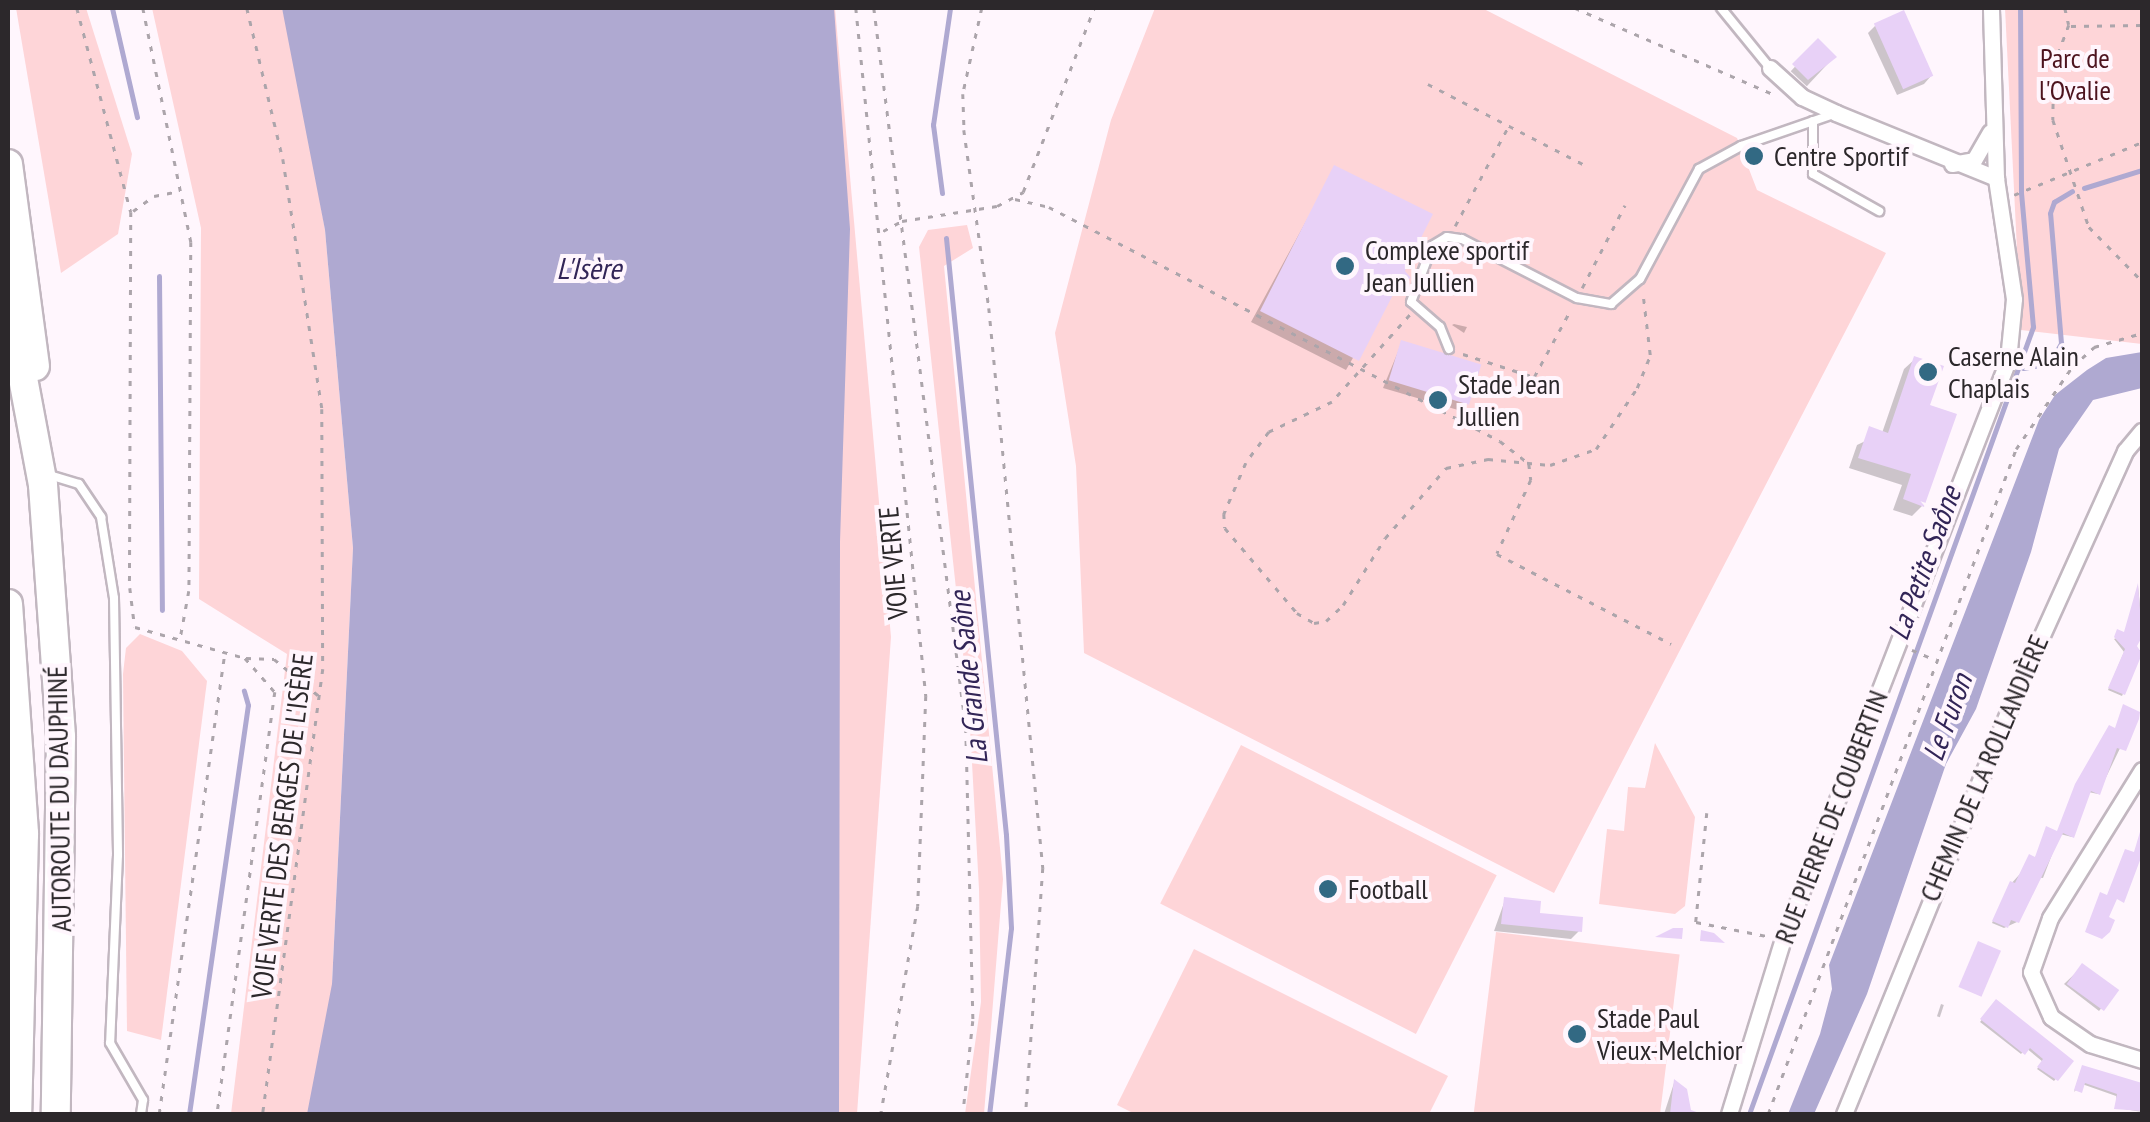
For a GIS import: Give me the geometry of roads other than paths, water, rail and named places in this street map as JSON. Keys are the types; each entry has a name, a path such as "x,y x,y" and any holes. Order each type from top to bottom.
{"highway":[{"path":"8,164 33,326 42,479"},
{"path":"8,298 42,479"},
{"name":"AUTOROUTE DU DAUPHINÉ","path":"42,479 61,736 56,1114"},
{"name":"AUTOROUTE DU DAUPHINÉ","path":"8,604 24,834 17,1114"}],"street":[{"name":"RUE PIERRE DE COUBERTIN","path":"1728,1114 1783,939 2008,360 2014,299 1996,178 1992,8"},
{"path":"1770,68 1836,114 1952,164 1996,178"},
{"name":"RUE PIERRE DE COUBERTIN","path":"1952,164 1974,160 1986,149 1994,115"},
{"name":"CHEMIN DE LA ROLLANDIÈRE","path":"1844,1114 2019,686 2124,451 2142,431"},
{"path":"2142,770 2050,918 2031,972 2051,1017 2090,1044 2142,1060"}],"lane":[{"path":"1721,8 1770,68"},
{"path":"1449,349 1440,327 1414,308 1411,297 1432,246 1448,237 1576,298 1611,304 1640,279 1699,169 1836,114"},
{"path":"1813,121 1813,174 1879,211"},
{"path":"42,479 79,484 101,517 114,598 118,816 110,1043 143,1100 142,1114"}],"water":[{"name":"L'Isère","path":"282,8 834,8 850,229 840,542 839,1114 307,1114 332,984 353,548 325,230"},
{"name":"Le Furon","path":"2142,352 2142,388 2093,400 2059,449 2031,552 1976,709 1946,764 1867,994 1814,1114 1788,1114 1820,1034 1832,989 1829,965 2039,420 2055,395 2087,370 2106,358"}],"waterway":[{"path":"112,8 137,117"},
{"name":"La Grande Saône","path":"942,193 933,125 950,8"},
{"name":"La Petite Saône","path":"1749,1114 2033,327 2021,193 2020,8"},
{"path":"2084,188 2142,170"},
{"path":"2023,368 2050,363 2061,343 2050,213 2054,202 2072,191"},
{"name":"La Grande Saône","path":"946,238 1006,835 1011,928 989,1114"},
{"path":"159,276 162,610"},
{"path":"189,1114 248,705 244,691"}],"place":[{"name":"Centre Sportif","path":"1754,156"},
{"name":"Complexe sportif Jean Jullien","path":"1345,266"},
{"name":"Caserne Alain Chaplais","path":"1928,372"},
{"name":"Stade Jean Jullien","path":"1438,400"},
{"name":"Football","path":"1328,889"},
{"name":"Stade Paul Vieux-Melchior","path":"1577,1034"}],"park label":[{"name":"Parc de l'Ovalie","path":"2075,74"}]}
